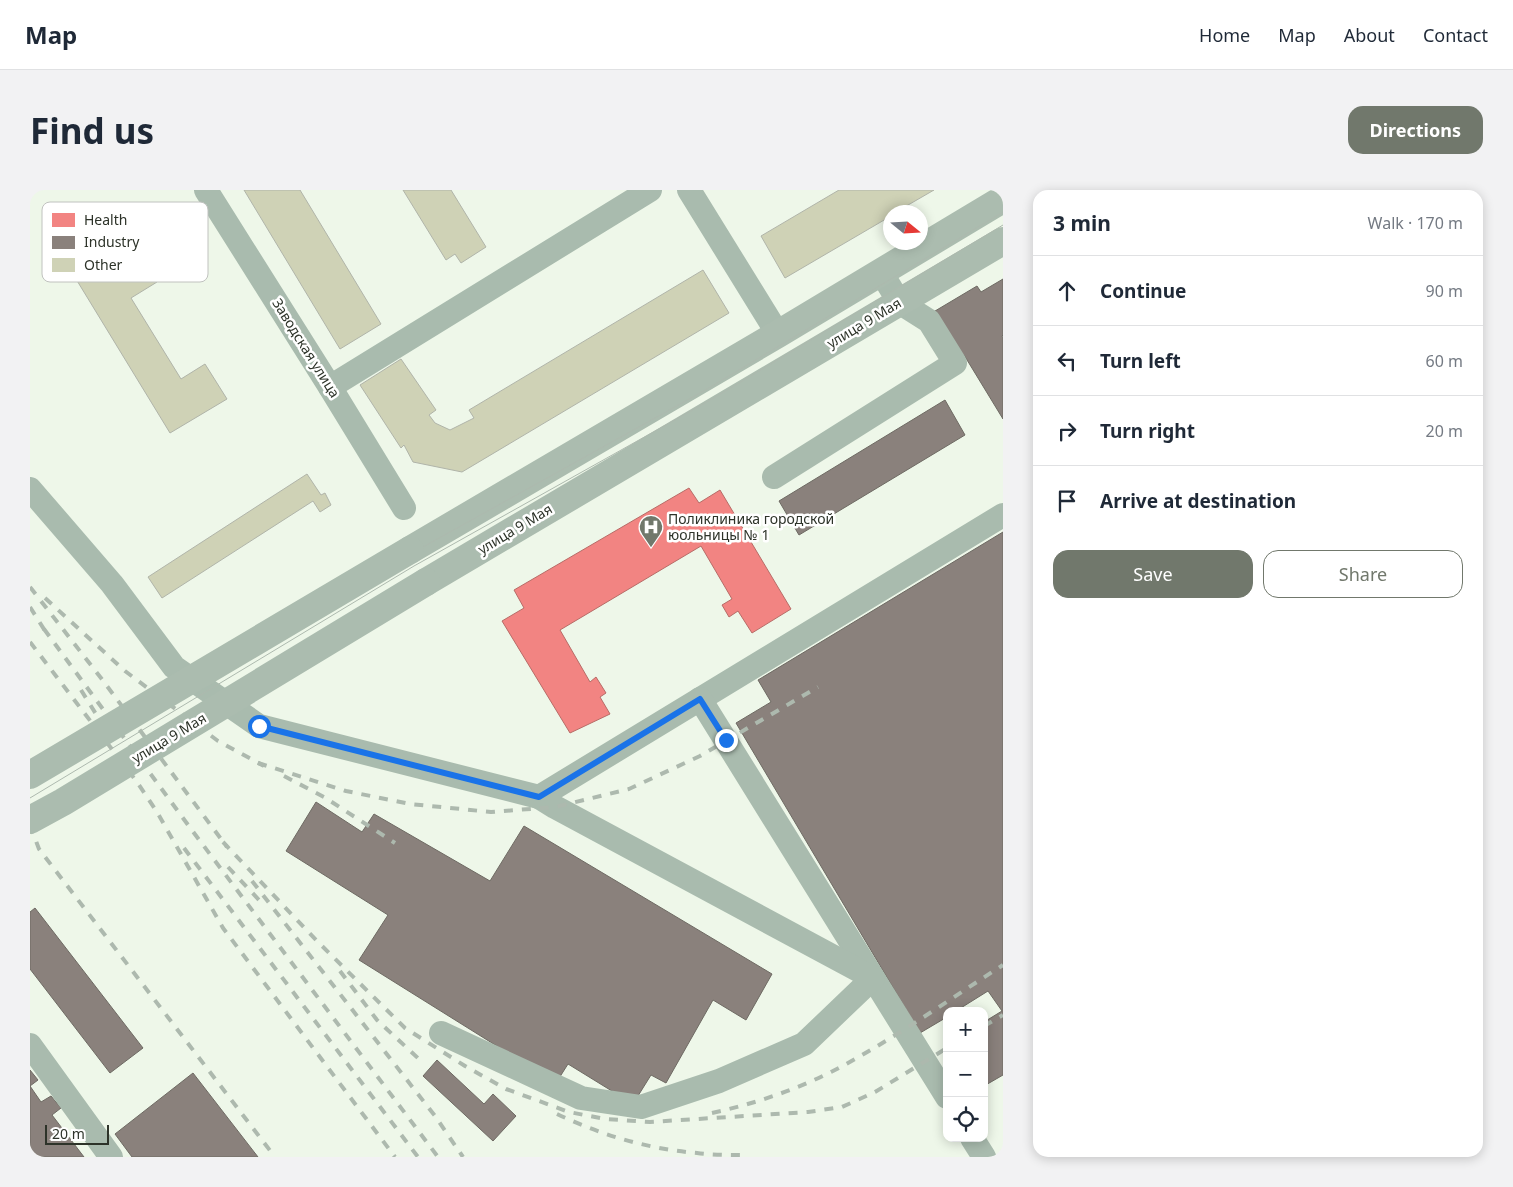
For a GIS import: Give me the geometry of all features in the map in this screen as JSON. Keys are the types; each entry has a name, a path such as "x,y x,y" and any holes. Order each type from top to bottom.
{"main road":[{"path":"30,775 778,334 1003,199"},
{"name":"улица 9 Мая","path":"30,820 63,802 426,582 1003,241"}],"street":[{"name":"Заводская улица","path":"206,190 404,508"},
{"path":"330,387 650,190"},
{"path":"688,190 778,334"},
{"path":"774,477 955,364 929,321 900,302 881,272"},
{"path":"30,489 112,584 174,667 259,726 539,797 873,978"},
{"path":"539,797 1003,515"},
{"path":"700,699 943,1091"},
{"path":"441,1033 581,1098 641,1107 720,1081 804,1044 873,978"},
{"path":"30,1045 111,1157"},
{"path":"975,1142 984,1157"}],"building: Health":[{"path":"689,488 699,503 720,490 791,609 752,633 738,611 729,617 722,605 732,599 701,546 560,630 590,682 596,677 606,693 600,697 610,714 570,733 502,621 524,608 514,590"}],"building: Industry":[{"path":"1003,279 1003,419 964,355 957,359 930,314 977,286 981,292"},
{"path":"945,400 965,435 799,535 779,501"},
{"path":"1003,532 1003,1075 988,1084 988,1020 1002,1011 988,991 962,1007 943,1007 943,1019 920,1033 736,723 771,702 758,680"},
{"path":"316,802 362,832 374,814 490,881 524,826 772,974 746,1020 713,1000 666,1083 651,1075 633,1104 568,1064 556,1083 359,960 388,915 286,851"},
{"path":"35,908 143,1048 110,1073 30,969 30,912"},
{"path":"437,1060 484,1104 493,1094 516,1116 493,1141 423,1076"},
{"path":"30,1070 38,1080 30,1086"},
{"path":"193,1073 258,1157 132,1157 115,1134"},
{"path":"30,1086 41,1102 51,1096 61,1108 52,1115 84,1157 30,1157"}],"building: Other":[{"path":"244,190 300,190 381,324 340,349"},
{"path":"403,190 451,190 486,247 461,263 455,254 446,260"},
{"path":"839,190 934,190 908,205 883,205 883,221 785,278 761,236"},
{"path":"703,270 729,313 462,472 413,462 404,445 401,448 360,385 401,359 436,410 429,415 435,423 450,430 474,418 469,410"},
{"path":"78,282 157,282 131,298 181,379 205,364 227,399 170,433"},
{"path":"307,474 321,495 325,493 331,505 320,512 313,501 162,598 148,577"}],"tram line":[{"path":"30,784 405,557 707,389 1003,212"},
{"path":"30,798 414,566 714,398 1003,225"}],"railway":[{"path":"30,587 101,678 227,847"},
{"path":"45,598 125,671 218,741 264,766"},
{"path":"30,607 47,634"},
{"path":"44,629 191,829 438,1157"},
{"path":"30,642 137,782 157,812 223,928 395,1157"},
{"path":"258,763 346,791 410,804 491,812 555,807 629,789 700,756 818,687"},
{"path":"81,690 109,735"},
{"path":"284,776 324,797 395,843"},
{"path":"30,825 39,849 275,1157"},
{"path":"223,842 317,941 405,1028 465,1066 506,1089 569,1112 605,1119 650,1122 808,1112 842,1107 875,1092 943,1050"},
{"path":"184,848 418,1157"},
{"path":"228,867 260,901"},
{"path":"252,881 435,1116 463,1157"},
{"path":"712,1113 773,1096 831,1072 897,1034 1003,965"},
{"path":"340,971 377,1020 420,1060"},
{"path":"988,1024 1003,1015"},
{"path":"557,1114 608,1135 661,1148 703,1154 746,1155"}],"place":[{"name":"Поликлиника городской юольницы № 1","path":"651,548"}],"route":[{"path":"259,726 539,797 700,699 726,740"}]}
